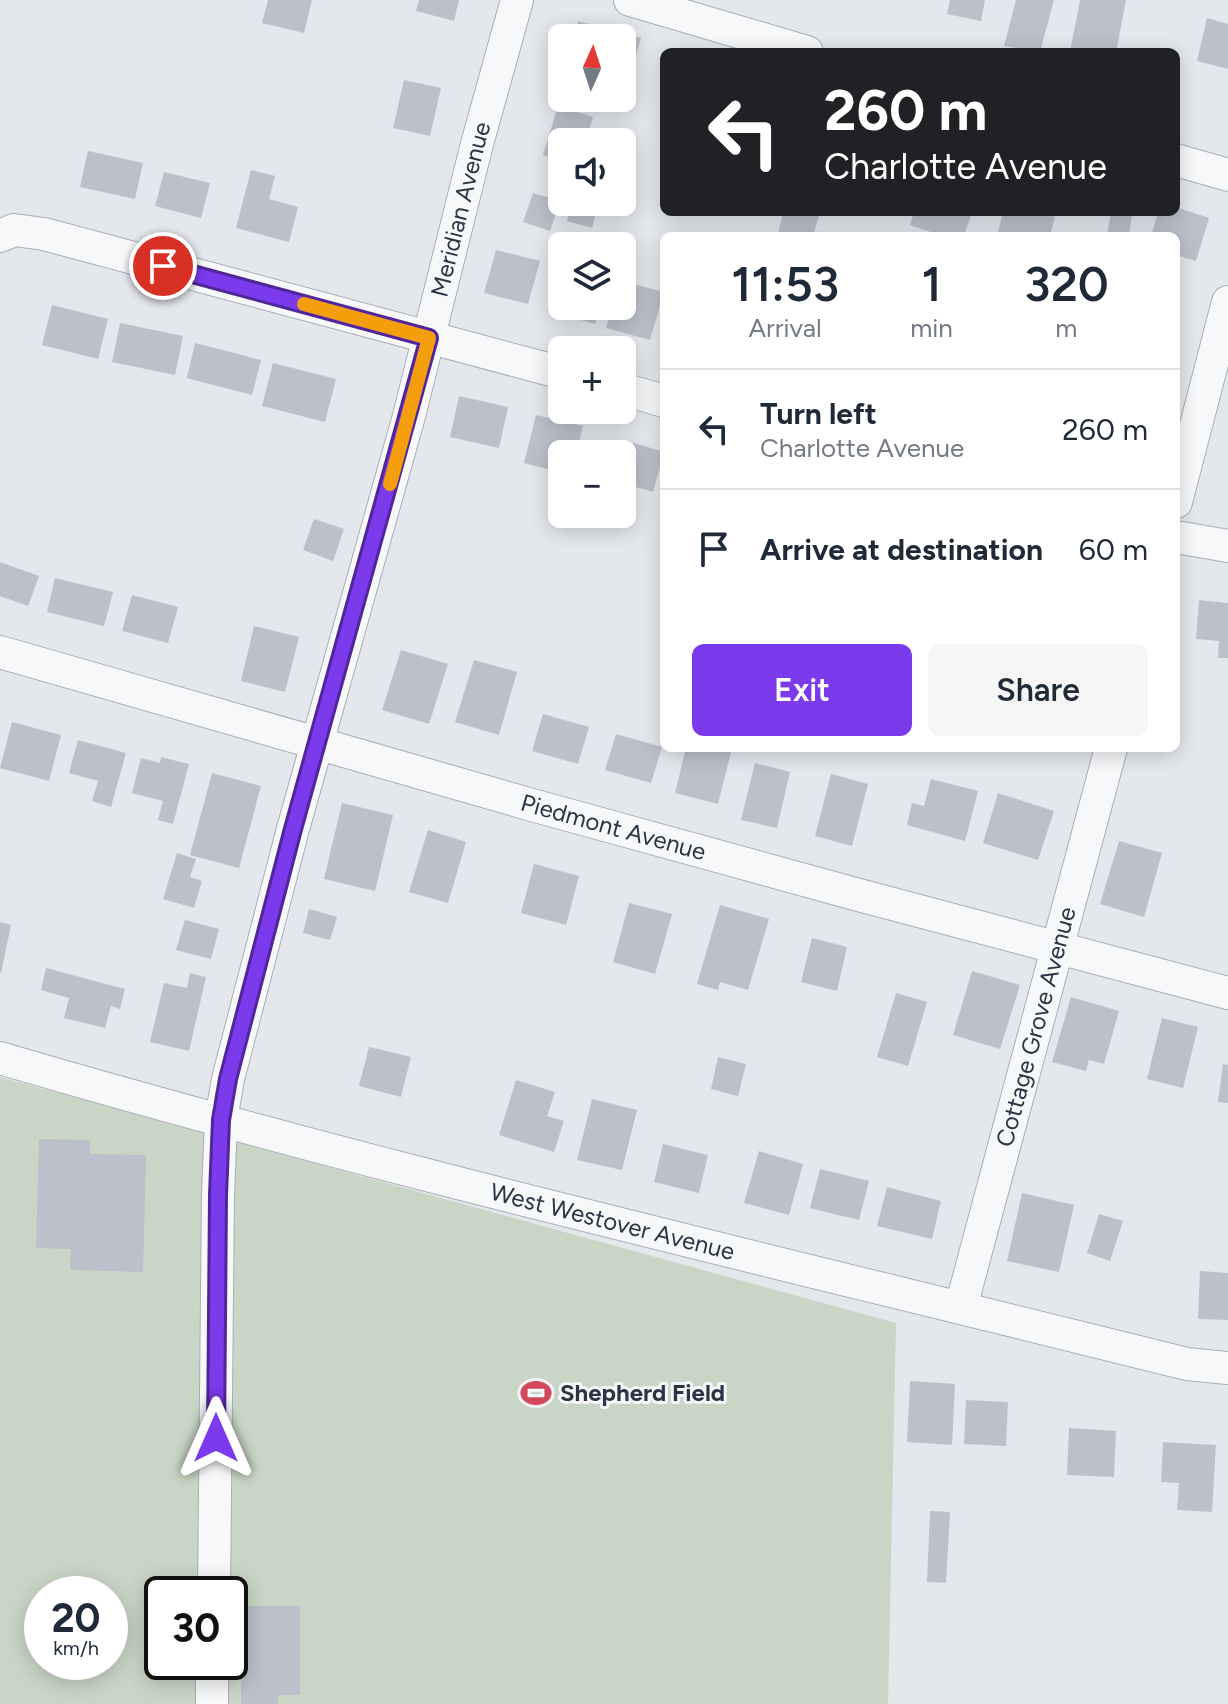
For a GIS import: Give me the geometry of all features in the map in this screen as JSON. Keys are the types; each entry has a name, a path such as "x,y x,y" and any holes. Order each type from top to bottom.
{"street":[{"name":"Meridian Avenue","path":"214,1576 218,1195 221,1120 228,1079 429,338 477,144 517,0"},
{"path":"630,0 793,48"},
{"path":"1180,161 1228,175"},
{"path":"0,236 14,230 44,234 548,369"},
{"path":"1180,487 1228,302"},
{"path":"636,393 660,400"},
{"path":"1180,538 1228,546"},
{"name":"Piedmont Avenue","path":"0,652 532,805 1228,993"},
{"name":"Cottage Grove Avenue","path":"961,1307 1110,752"},
{"name":"West Westover Avenue","path":"0,1058 221,1120 961,1307 1187,1364 1228,1368"},
{"path":"212,1680 212,1704"}],"green space":[{"path":"0,1077 896,1323 888,1704 0,1704"}],"building":[{"path":"268,0 312,0 304,33 262,23"},
{"path":"419,0 459,0 454,21 416,11"},
{"path":"950,0 985,0 981,21 947,14"},
{"path":"1016,0 1054,0 1041,48 1004,46"},
{"path":"1080,0 1126,0 1117,48 1071,48"},
{"path":"1207,18 1228,24 1228,69 1197,61"},
{"path":"636,37 641,38 636,56"},
{"path":"404,80 441,88 430,136 393,128"},
{"path":"556,112 577,112 593,117 589,128 551,128"},
{"path":"548,139 548,157 543,155"},
{"path":"88,151 143,163 135,199 80,187"},
{"path":"251,170 275,176 269,199 298,207 289,242 236,228"},
{"path":"164,172 210,183 201,218 155,206"},
{"path":"533,193 548,197 548,216 555,216 550,231 523,222"},
{"path":"1180,208 1209,218 1196,261 1180,256 1180,232 1152,232 1157,216 1180,216"},
{"path":"568,216 595,216 592,228 567,221"},
{"path":"782,216 819,216 814,232 778,232"},
{"path":"913,216 971,216 965,232 931,232 910,225"},
{"path":"1002,216 1055,217 1051,232 998,232"},
{"path":"1110,216 1132,216 1130,232 1108,232"},
{"path":"496,250 540,261 528,304 484,293"},
{"path":"636,285 660,291 660,306 650,340 606,328 608,320 636,320"},
{"path":"52,305 108,319 98,359 42,345"},
{"path":"120,323 183,336 175,375 112,362"},
{"path":"195,343 261,360 252,395 187,378"},
{"path":"273,363 336,379 325,422 262,406"},
{"path":"459,396 508,407 499,448 450,437"},
{"path":"536,415 548,418 548,424 583,426 580,440 548,440 548,469 524,463"},
{"path":"636,444 660,451 660,467 653,492 636,487"},
{"path":"314,519 344,529 333,561 303,550"},
{"path":"0,562 39,576 28,606 0,596"},
{"path":"55,578 113,592 104,626 47,612"},
{"path":"132,595 178,607 168,643 122,631"},
{"path":"1199,600 1228,603 1228,658 1218,658 1219,641 1196,639"},
{"path":"254,626 299,637 285,692 241,681"},
{"path":"401,650 448,664 429,724 382,710"},
{"path":"474,660 517,672 499,735 455,722"},
{"path":"543,714 589,727 578,764 532,751"},
{"path":"12,722 61,735 49,781 0,768"},
{"path":"616,734 660,746 651,783 605,770"},
{"path":"78,740 126,753 111,807 92,801 98,781 69,773"},
{"path":"685,752 731,752 718,804 675,793"},
{"path":"161,757 189,764 173,824 158,820 163,801 132,793 141,758 160,763"},
{"path":"755,763 790,772 777,828 741,820"},
{"path":"212,773 261,786 239,868 190,855"},
{"path":"831,774 868,784 852,846 815,836"},
{"path":"931,779 978,791 965,841 907,825 912,803 924,806"},
{"path":"998,793 1054,811 1038,860 983,843"},
{"path":"342,803 393,815 375,891 324,879"},
{"path":"428,830 466,842 448,903 409,892"},
{"path":"1119,841 1162,853 1144,917 1100,904"},
{"path":"177,853 196,859 190,877 202,881 194,908 163,899"},
{"path":"534,864 579,876 566,925 521,913"},
{"path":"629,903 672,914 655,974 613,962"},
{"path":"720,905 769,919 748,990 720,982 718,990 697,984"},
{"path":"309,909 337,917 330,940 303,933"},
{"path":"185,920 219,929 211,959 176,950"},
{"path":"0,922 11,925 1,973 0,973"},
{"path":"812,938 847,947 837,991 801,982"},
{"path":"46,968 125,989 120,1009 111,1006 105,1028 64,1018 69,998 41,990"},
{"path":"972,971 1020,985 1000,1049 953,1035"},
{"path":"190,973 206,977 189,1051 150,1042 164,983 187,988"},
{"path":"896,993 927,1002 908,1066 877,1057"},
{"path":"1071,997 1119,1011 1104,1064 1089,1060 1086,1071 1052,1062"},
{"path":"1162,1018 1198,1027 1183,1088 1147,1079"},
{"path":"369,1047 411,1057 401,1097 359,1086"},
{"path":"718,1057 746,1064 738,1096 711,1089"},
{"path":"1223,1064 1228,1065 1228,1103 1218,1102"},
{"path":"516,1080 555,1092 547,1116 564,1121 554,1152 499,1135"},
{"path":"592,1099 637,1110 622,1170 577,1160"},
{"path":"39,1139 90,1140 90,1154 146,1155 143,1272 70,1270 71,1249 36,1248"},
{"path":"663,1144 708,1155 699,1193 654,1182"},
{"path":"759,1151 803,1164 789,1215 744,1203"},
{"path":"820,1169 869,1181 859,1220 810,1208"},
{"path":"887,1187 941,1201 932,1239 877,1226"},
{"path":"1022,1193 1074,1205 1059,1272 1007,1261"},
{"path":"1099,1214 1123,1221 1110,1261 1087,1253"},
{"path":"1200,1271 1228,1273 1228,1320 1198,1319"},
{"path":"910,1381 955,1384 952,1445 907,1442"},
{"path":"966,1400 1008,1402 1006,1446 964,1444"},
{"path":"1069,1428 1116,1431 1114,1477 1067,1475"},
{"path":"1163,1442 1216,1445 1212,1512 1177,1510 1179,1483 1161,1482"},
{"path":"930,1511 950,1512 946,1583 927,1582"},
{"path":"248,1606 300,1606 300,1695 278,1695 278,1704 241,1704 241,1680 248,1680"}],"slow traffic":[{"path":"304,304 429,338 390,484"}],"place":[{"name":"Shepherd Field","path":"536,1393"}],"route":[{"path":"163,266 429,338 293,829 228,1079 221,1120 218,1195 216,1438"}]}
